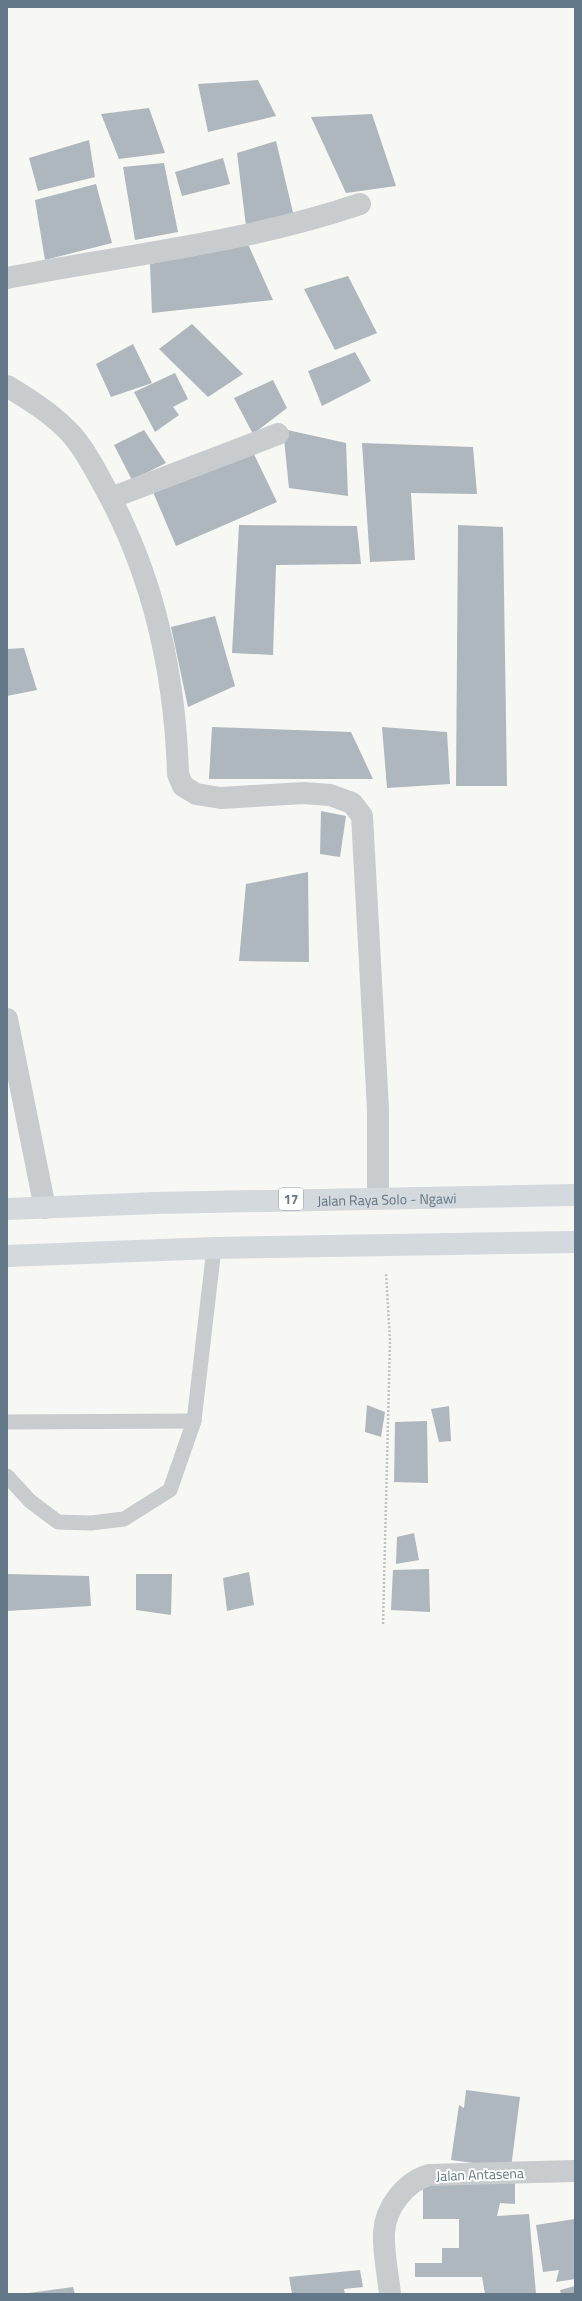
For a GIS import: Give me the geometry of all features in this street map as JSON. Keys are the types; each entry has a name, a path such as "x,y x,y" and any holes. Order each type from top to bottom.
{"highway":[{"name":"Jalan Raya Solo - Ngawi","path":"7,1209 378,1197 575,1195"},
{"path":"7,1256 214,1248 575,1242"}],"street":[{"path":"7,278 163,252 247,235 293,224 360,204"},
{"path":"7,386 54,416 73,436 111,498 144,574 161,637 173,697 178,774 183,786 196,794 221,798 304,792 330,795 352,803 362,816 378,1109 378,1197"},
{"path":"111,498 278,434"},
{"path":"7,1019 45,1208"},
{"name":"Jalan Antasena","path":"390,2294 384,2232 394,2202 405,2189 419,2178 429,2175 575,2171"}],"lane":[{"path":"7,1476 30,1501 58,1522 92,1523 124,1519 170,1490 194,1421 214,1248"},
{"path":"7,1422 194,1421"}],"path":[{"path":"383,1624 390,1341 385,1244"}],"building":[{"path":"258,80 276,116 208,132 198,84"},
{"path":"149,108 165,153 119,159 101,114"},
{"path":"372,114 396,186 346,193 311,117"},
{"path":"89,140 95,177 38,191 29,158"},
{"path":"276,141 295,221 247,234 237,153"},
{"path":"223,158 230,184 182,196 175,172"},
{"path":"164,163 178,232 135,240 123,167"},
{"path":"96,184 112,243 45,260 35,200"},
{"path":"248,244 273,300 152,313 150,264"},
{"path":"348,276 377,333 335,350 304,289"},
{"path":"192,324 243,374 208,397 159,349"},
{"path":"133,344 152,383 111,397 96,364"},
{"path":"355,352 371,381 322,406 308,371"},
{"path":"175,373 188,399 173,407 179,415 155,432 134,392"},
{"path":"273,380 287,408 253,434 234,398"},
{"path":"283,429 346,443 348,496 289,488"},
{"path":"144,430 166,463 132,480 114,445"},
{"path":"362,443 473,447 477,494 411,493 415,560 370,562"},
{"path":"252,450 277,502 176,546 153,492"},
{"path":"239,525 357,526 361,564 276,565 273,655 232,653"},
{"path":"458,525 503,527 507,786 456,786"},
{"path":"215,616 235,686 188,707 171,627"},
{"path":"24,648 37,690 7,696 7,649"},
{"path":"212,727 351,732 373,779 209,779"},
{"path":"382,727 447,732 450,784 387,788"},
{"path":"321,811 346,816 340,857 320,854"},
{"path":"308,872 309,962 239,961 246,884"},
{"path":"367,1405 385,1412 381,1437 365,1432"},
{"path":"449,1406 451,1441 439,1442 431,1409"},
{"path":"427,1421 428,1483 394,1482 395,1422"},
{"path":"414,1533 419,1560 396,1564 397,1537"},
{"path":"429,1569 430,1612 391,1610 393,1570"},
{"path":"249,1572 254,1605 227,1611 223,1578"},
{"path":"7,1574 89,1576 91,1606 7,1611"},
{"path":"136,1574 172,1574 171,1615 136,1610"},
{"path":"466,2090 520,2097 511,2168 451,2160 459,2105 464,2108"},
{"path":"423,2177 515,2178 515,2204 500,2203 497,2216 529,2214 536,2294 485,2294 482,2277 415,2277 415,2263 442,2263 442,2248 459,2248 459,2219 423,2219"},
{"path":"575,2219 575,2279 556,2282 559,2270 543,2272 536,2225"},
{"path":"360,2270 363,2287 344,2289 345,2294 292,2294 289,2277"},
{"path":"575,2286 575,2294 561,2294 560,2290"},
{"path":"73,2287 75,2294 29,2294 29,2293"}]}
